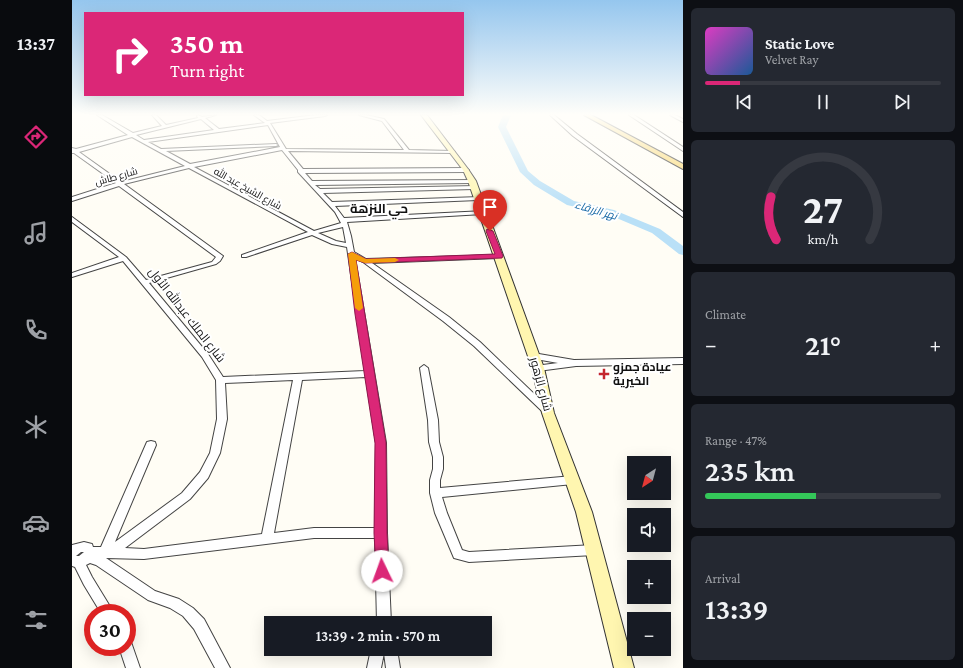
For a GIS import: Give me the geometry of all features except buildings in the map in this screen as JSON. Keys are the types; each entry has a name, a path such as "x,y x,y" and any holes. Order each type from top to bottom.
{"main road":[{"name":"شارع الزهور","path":"448,146 466,170 475,189 538,368 548,412 584,512 624,668"},
{"path":"645,146 683,167"},
{"path":"653,146 683,162"}],"street":[{"path":"73,151 91,146"},
{"name":"شارع الشيخ عبد الله","path":"153,146 312,233 351,250 446,319 477,344 548,412"},
{"path":"403,146 407,151"},
{"path":"590,146 683,215"},
{"path":"283,148 311,183 331,204 344,222 351,250 369,374 381,443 380,533 384,616"},
{"path":"160,150 283,148 453,152"},
{"name":"شارع طاش","path":"72,199 119,184 190,166 283,148"},
{"path":"73,151 220,256 220,258 214,263 146,282"},
{"path":"300,170 466,170"},
{"path":"311,183 475,189"},
{"path":"318,191 475,189"},
{"path":"331,204 475,189"},
{"path":"244,256 344,222 483,212"},
{"name":"شارع الملك عبدالله الأول","path":"72,219 124,258 146,282 205,356 220,380 222,419 215,453 204,475 186,496 107,553"},
{"path":"365,261 499,256"},
{"path":"72,275 124,258"},
{"path":"533,356 576,363 683,361"},
{"path":"538,368 557,367 576,363"},
{"path":"424,368 433,420 434,442 438,457 435,493 441,513 456,549 461,556 469,557 594,550"},
{"path":"220,380 369,374"},
{"path":"267,538 298,378"},
{"path":"107,553 151,445"},
{"path":"435,493 573,480"},
{"path":"80,557 107,553 144,554 314,533 380,533"},
{"path":"80,557 88,581 102,604"},
{"path":"80,557 99,560 152,596 174,604 188,612 199,624 223,668"},
{"path":"129,656 133,668"},
{"path":"374,668 377,656"},
{"path":"391,656 393,668"}],"waterway":[{"name":"نهر الزرقاء","path":"511,146 524,172 537,183 571,203 610,212 656,231 683,252"}],"slow traffic":[{"path":"359,308 352,254 365,261 395,260"}],"place":[{"name":"عيادة جمزو الخيرية","path":"604,374"}],"district":[{"name":"حي النزهة","path":"379,208"}],"route":[{"path":"382,571 380,533 381,443 369,374 352,254 365,261 499,256 490,231"}]}
